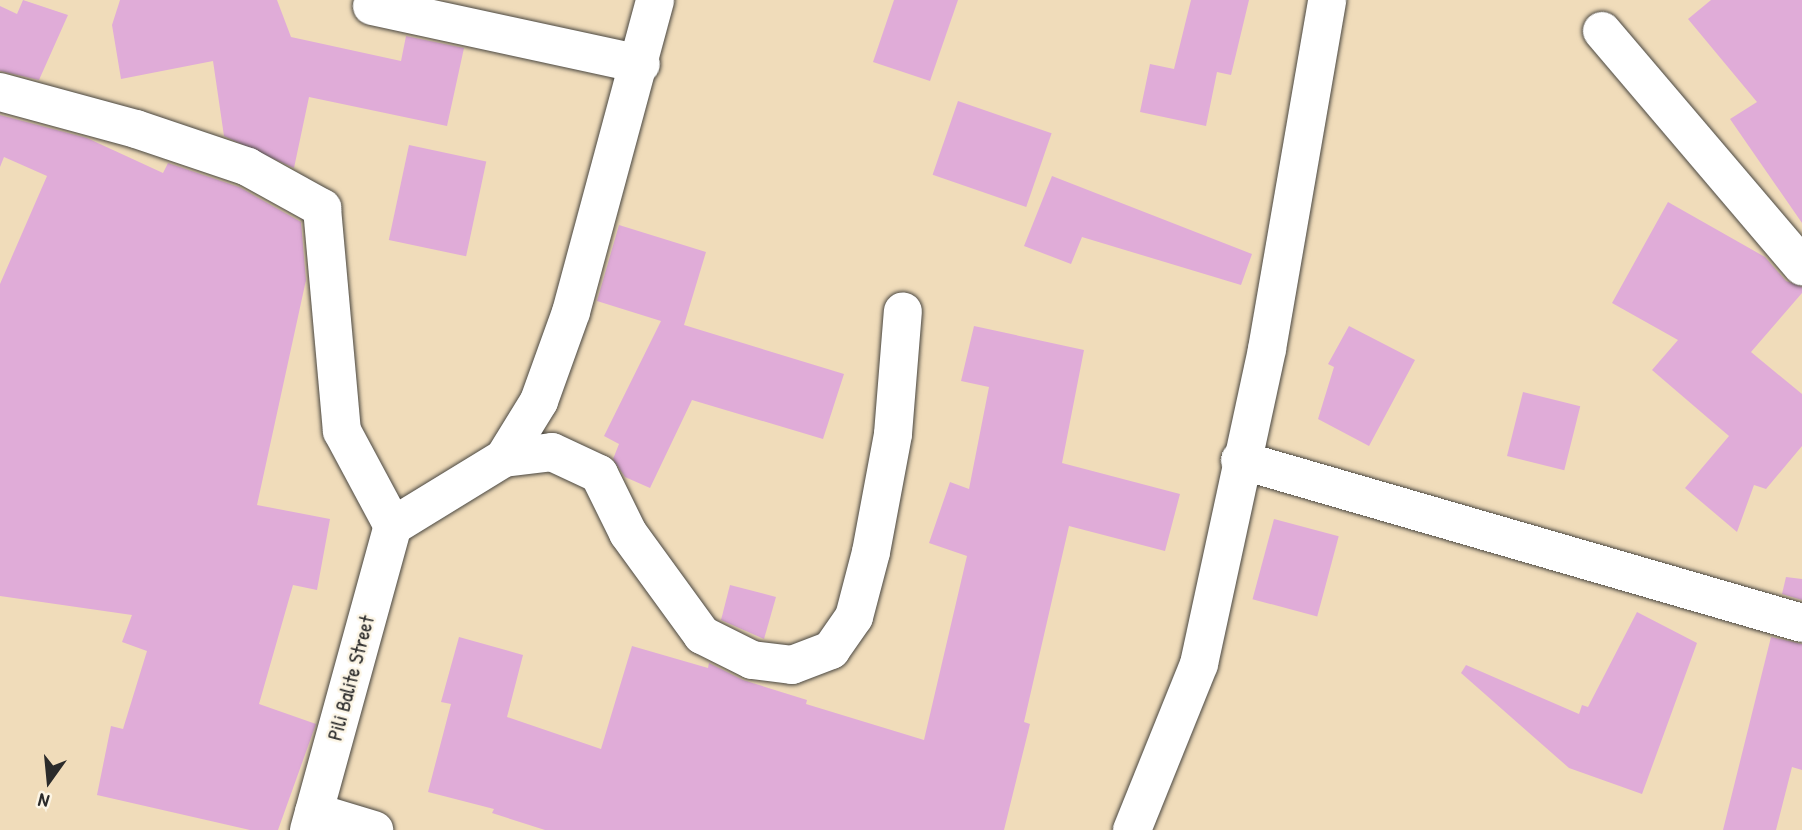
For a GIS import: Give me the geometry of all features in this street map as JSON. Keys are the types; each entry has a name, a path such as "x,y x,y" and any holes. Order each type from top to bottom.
{"street":[{"path":"504,458 539,401 571,312 640,64 655,0"},
{"path":"1132,830 1142,794 1199,664 1240,460 1267,349 1327,0"},
{"path":"372,6 640,64"},
{"path":"1602,31 1802,266"},
{"path":"0,92 136,129 248,167 322,208 342,431 393,526 504,458 552,452 599,474 628,533 702,635 752,660 792,665 831,650 854,617 871,552 893,434 903,311"},
{"path":"1240,460 1802,623"},
{"name":"Pili Balite Street","path":"311,821 393,526"},
{"path":"311,821 374,830"}],"building":[{"path":"23,0 68,15 39,80 0,71 0,6 17,14"},
{"path":"120,0 277,0 291,37 401,61 406,36 464,48 447,126 309,97 294,168 224,136 213,61 121,79 112,25"},
{"path":"894,0 958,0 930,81 873,62"},
{"path":"1191,0 1249,0 1231,75 1217,72 1206,126 1140,112 1150,64 1174,69"},
{"path":"1711,0 1802,0 1802,223 1730,119 1757,102 1688,19"},
{"path":"958,101 1052,133 1026,207 933,175"},
{"path":"0,115 87,138 163,173 168,163 239,187 301,222 306,280 257,505 330,519 317,590 293,585 259,704 316,724 278,830 250,830 97,795 111,726 123,729 147,651 122,642 132,615 0,596 0,284 47,176 4,157 0,167"},
{"path":"409,145 486,161 466,256 389,240"},
{"path":"1052,176 1252,254 1241,285 1082,237 1071,264 1024,246"},
{"path":"1668,202 1765,257 1786,281 1802,287 1802,293 1751,352 1802,394 1802,446 1766,489 1754,485 1737,532 1685,488 1729,436 1652,370 1678,340 1612,303"},
{"path":"619,225 706,252 684,325 844,374 823,439 692,400 650,488 625,477 613,459 619,444 604,436 661,321 597,301"},
{"path":"974,326 1084,350 1062,463 1180,494 1165,551 1069,526 1024,722 1030,724 1004,830 545,830 492,813 494,809 428,792 451,704 441,702 459,637 523,655 507,717 601,749 632,646 708,668 709,663 743,680 807,700 806,704 924,740 967,556 929,543 950,482 969,489 989,387 961,381"},
{"path":"1349,326 1415,360 1369,446 1318,419 1334,367 1328,364"},
{"path":"1523,392 1580,406 1564,470 1507,456"},
{"path":"1274,519 1339,536 1317,617 1253,599"},
{"path":"1786,577 1802,579 1802,600 1782,594"},
{"path":"730,585 776,597 764,639 721,620"},
{"path":"1637,612 1697,643 1642,794 1569,768 1461,673 1466,665 1579,714 1582,705 1588,707"},
{"path":"1771,637 1802,644 1802,770 1792,767 1776,830 1723,830"}]}
